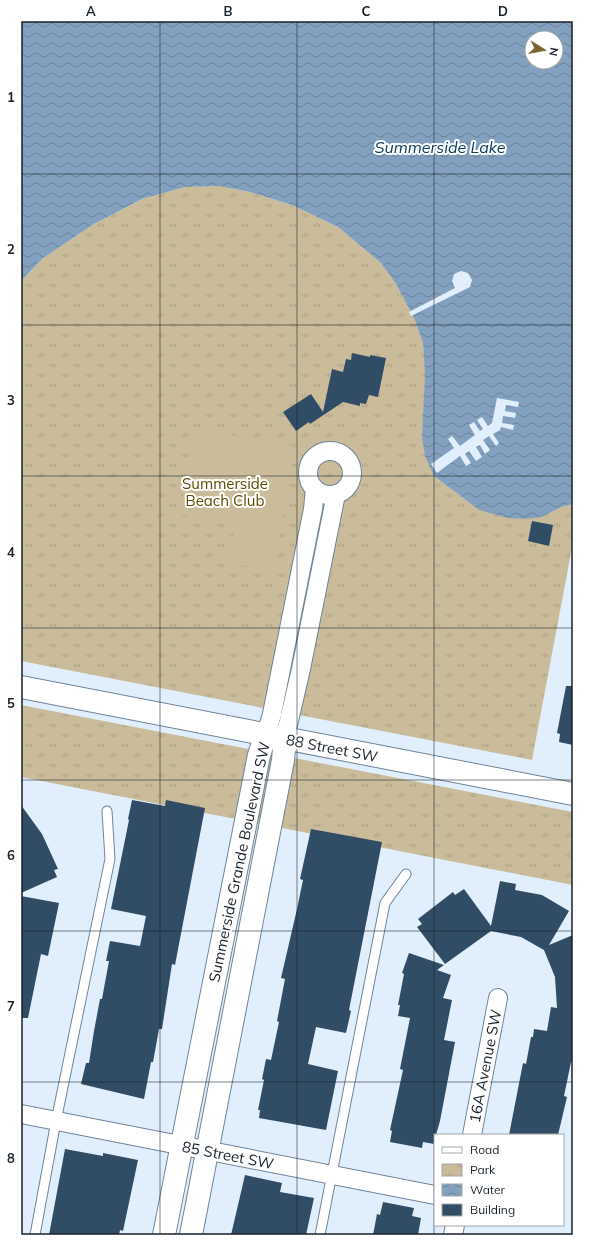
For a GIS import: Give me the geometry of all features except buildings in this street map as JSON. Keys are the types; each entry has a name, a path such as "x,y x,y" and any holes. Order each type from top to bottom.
{"street":[{"path":"328,451 342,454 348,459 351,466 351,480 348,486 336,494 329,495 322,493 311,484 308,477 308,470 315,457 328,451"},
{"name":"Summerside Grande Boulevard SW","path":"191,1235 283,760 275,737 272,714 316,489"},
{"name":"Summerside Grande Boulevard SW","path":"164,1235 258,755 275,737 301,669 336,494"},
{"name":"88 Street SW","path":"21,687 573,794"},
{"name":"16A Avenue SW","path":"472,1134 498,998"},
{"name":"85 Street SW","path":"21,1114 434,1195"}],"lane":[{"path":"35,1235 56,1122 110,859 107,811"},
{"path":"320,1235 385,904 406,874"}],"green space":[{"name":"Summerside Beach Club","path":"219,186 250,192 292,205 338,227 381,263 396,284 414,318 423,343 434,476 479,510 541,517 562,507 573,504 573,542 532,760 21,661 21,281 43,258 94,224 142,199 185,187"},
{"path":"196,429 295,447 273,571 229,563 235,525 180,515"},
{"path":"21,705 573,812 573,885 21,777"}],"water":[{"name":"Summerside Lake","path":"21,21 573,21 573,504 562,507 541,517 526,519 508,518 479,510 434,476 425,456 422,438 425,375 423,343 414,318 396,284 381,263 338,227 292,205 250,192 219,186 185,187 142,199 94,224 43,258 21,281"}],"pier":[{"path":"461,271 468,273 472,280 470,287 411,316 409,312 455,288 452,281 454,274"},
{"path":"497,398 519,402 518,407 506,405 505,411 516,413 515,418 503,416 502,423 514,425 513,430 501,427 500,430 493,434 499,443 496,446 489,436 483,440 490,450 485,454 480,445 476,447 482,457 476,461 469,451 465,454 471,463 466,466 460,456 437,473 431,464 454,448 448,439 452,436 460,446 475,435 469,425 474,422 480,431 483,429 477,420 482,417 488,426 492,423"}]}
